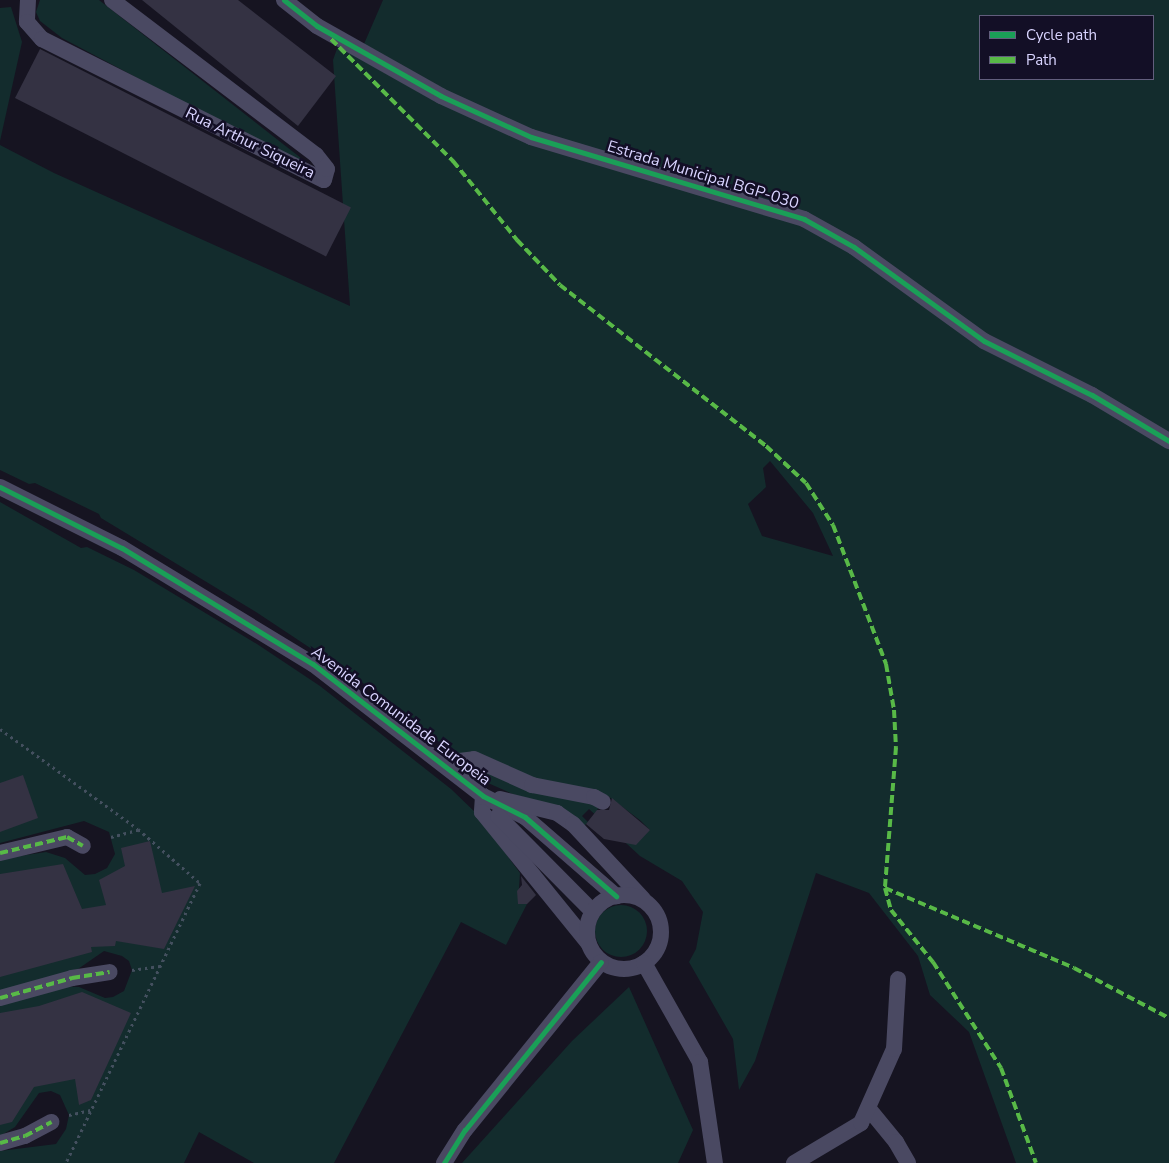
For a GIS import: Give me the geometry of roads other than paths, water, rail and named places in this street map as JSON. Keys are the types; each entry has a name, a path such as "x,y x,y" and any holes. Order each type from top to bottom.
{"street":[{"name":"Rua Arthur Siqueira","path":"28,0 27,22 42,39 324,180 327,169 316,155 112,0"},
{"name":"Estrada Municipal BGP-030","path":"284,0 317,26 441,96 531,137 804,219 854,247 984,341 1092,396 1169,441"},
{"name":"Avenida Comunidade Europeia","path":"0,487 122,548 302,656 443,763 483,796 502,822 605,899"},
{"path":"443,763 474,759 532,785 594,796 603,802"},
{"name":"Avenida Comunidade Europeia","path":"483,796 530,812 556,813 573,824 606,862 645,901"},
{"name":"Avenida Comunidade Europeia","path":"483,796 482,812 589,944"},
{"name":"Avenida Comunidade Europeia","path":"502,822 514,824 530,812"},
{"name":"Avenida Comunidade Europeia","path":"530,812 605,899"},
{"path":"0,852 67,837 83,846"},
{"path":"605,899 636,897 645,901 654,910 661,933 659,945 644,964 622,969 601,962 589,944 588,925 605,899 606,862"},
{"path":"444,1163 465,1130 601,962"},
{"path":"644,964 700,1062 715,1163"},
{"path":"0,998 72,978 110,972"},
{"path":"794,1163 861,1123 869,1109 894,1048 898,979"},
{"path":"869,1109 896,1142 908,1163"},
{"path":"0,1143 25,1136 50,1122"}]}
